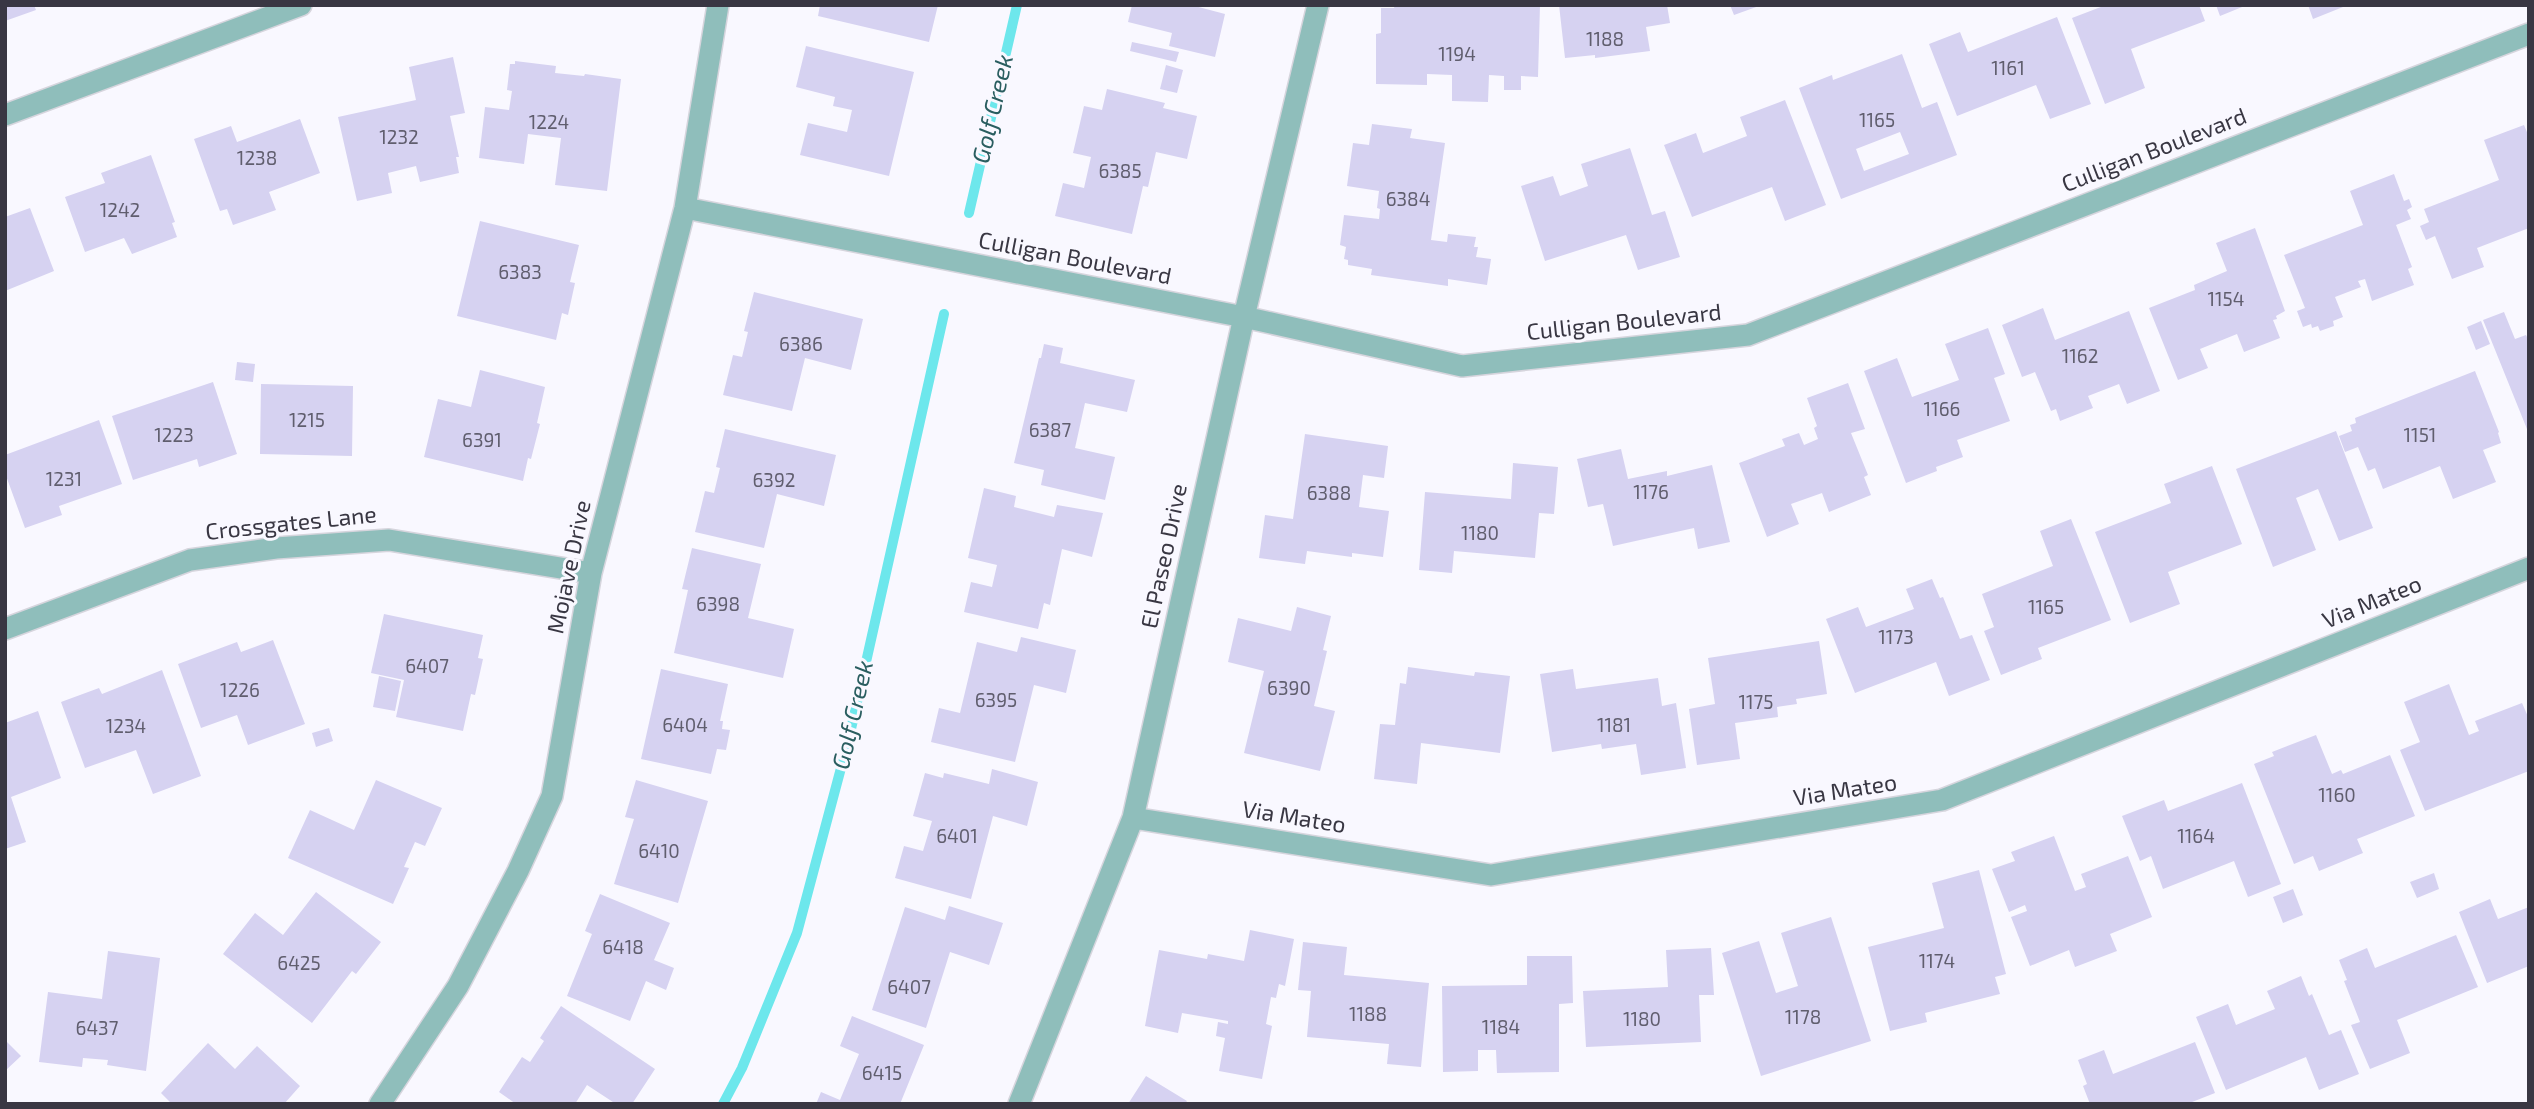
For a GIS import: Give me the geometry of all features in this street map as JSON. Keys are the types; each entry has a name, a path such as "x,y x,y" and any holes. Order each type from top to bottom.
{"street":[{"path":"5,116 301,5"},
{"name":"El Paseo Drive","path":"1019,1104 1133,818 1244,317 1318,5"},
{"name":"Mojave Drive","path":"380,1104 458,986 518,871 552,796 591,573 685,208 712,6"},
{"name":"Culligan Boulevard","path":"685,208 1244,317 1462,366 1748,335 2529,34"},
{"name":"Crossgates Lane","path":"5,629 190,560 276,548 389,540 591,573"},
{"name":"Via Mateo","path":"1133,818 1491,875 1942,800 2529,568"}],"building":[{"path":"5,5 34,5 36,10 5,21"},
{"path":"820,5 938,5 929,42 818,16"},
{"path":"1132,5 1191,5 1225,14 1215,57 1169,46 1172,33 1128,22"},
{"path":"1395,5 1540,5 1538,77 1521,76 1521,90 1504,90 1504,76 1489,75 1488,102 1452,101 1452,75 1427,74 1427,85 1376,84 1376,34 1381,33 1381,8 1394,8"},
{"path":"1559,5 1667,5 1670,23 1646,27 1650,51 1595,58 1595,55 1565,58"},
{"path":"1730,5 1759,5 1759,6 1734,15"},
{"path":"2106,5 2199,5 2205,21 2131,49 2145,88 2105,104 2072,18"},
{"path":"2216,5 2247,5 2220,16"},
{"path":"2308,5 2348,5 2313,19"},
{"path":"2057,17 2091,104 2050,119 2036,85 1957,116 1929,44 1960,32 1968,52"},
{"path":"1132,42 1179,52 1176,62 1130,51"},
{"path":"806,46 914,72 889,176 800,155 808,123 847,132 852,110 833,106 835,97 796,87"},
{"path":"1902,54 1922,108 1937,102 1957,155 1841,199 1799,88 1832,75 1833,80","holes":["1900,132 1909,154 1864,171 1856,149"]},
{"path":"453,57 465,113 450,116 459,157 456,157 459,173 420,182 416,166 388,173 392,193 357,201 338,117 416,100 409,67"},
{"path":"515,61 556,66 555,73 621,79 607,191 555,185 561,138 528,134 524,164 479,158 485,107 509,110 512,91 507,90 510,64 515,64"},
{"path":"1166,65 1183,70 1177,93 1160,89"},
{"path":"1107,89 1165,103 1163,108 1197,116 1187,159 1156,152 1148,187 1143,186 1132,234 1055,216 1063,183 1084,188 1091,157 1073,153 1084,106 1102,110"},
{"path":"1785,100 1826,205 1785,221 1772,187 1692,217 1664,145 1696,133 1703,153 1747,136 1740,117"},
{"path":"300,119 320,173 269,192 276,210 233,225 227,209 220,211 194,139 231,126 237,142"},
{"path":"1372,124 1412,129 1410,138 1445,143 1431,240 1447,242 1448,234 1476,237 1476,257 1491,259 1487,285 1448,279 1448,286 1371,275 1372,269 1348,265 1348,260 1344,259 1346,247 1340,245 1344,215 1379,219 1379,191 1347,186 1353,143 1369,145"},
{"path":"2524,125 2529,137 2529,228 2477,248 2484,267 2452,279 2435,236 2426,240 2420,226 2429,222 2424,209 2499,180 2484,140"},
{"path":"1630,148 1652,215 1665,211 1680,257 1638,270 1626,235 1545,261 1521,186 1553,176 1560,196 1588,186 1581,164"},
{"path":"151,155 175,222 172,223 177,237 132,254 124,238 85,252 65,197 105,183 101,173"},
{"path":"2394,174 2404,201 2409,199 2412,207 2407,210 2411,219 2396,225 2412,267 2408,269 2414,285 2372,301 2365,279 2358,281 2361,287 2335,297 2343,317 2333,321 2334,326 2320,331 2318,326 2312,328 2311,324 2303,327 2297,311 2305,308 2284,255 2363,225 2350,191"},
{"path":"30,208 54,271 5,291 5,217"},
{"path":"480,221 579,245 570,282 575,283 568,315 562,313 556,340 457,316"},
{"path":"2255,228 2285,311 2273,320 2280,338 2244,352 2237,334 2200,349 2208,368 2178,380 2149,308 2195,290 2194,285 2227,271 2216,243"},
{"path":"754,292 863,319 851,370 805,358 792,411 723,395 733,355 742,357 748,332 744,331"},
{"path":"2043,308 2055,340 2129,311 2160,391 2127,404 2119,384 2088,396 2093,408 2060,421 2056,409 2051,411 2035,372 2022,377 2002,325"},
{"path":"2504,312 2515,339 2526,335 2529,341 2529,434 2483,320"},
{"path":"2481,321 2490,344 2476,350 2467,327"},
{"path":"1988,328 2005,374 1994,378 2010,421 1957,440 1963,457 1936,467 1937,471 1906,483 1864,371 1897,358 1912,397 1959,380 1945,344"},
{"path":"1044,344 1063,348 1060,363 1135,380 1127,412 1085,403 1075,448 1115,457 1105,500 1041,485 1044,470 1014,463"},
{"path":"237,362 255,364 253,382 235,380"},
{"path":"480,370 545,387 537,423 540,424 523,481 424,457 438,399 471,407"},
{"path":"2475,371 2499,432 2501,443 2483,450 2496,482 2453,499 2440,466 2383,489 2375,468 2368,471 2358,447 2345,452 2339,436 2352,431 2350,425 2356,423 2355,418"},
{"path":"213,382 237,454 199,467 197,459 133,480 112,416"},
{"path":"1848,383 1865,429 1851,433 1868,475 1864,477 1871,495 1829,512 1822,493 1791,504 1799,524 1767,537 1739,463 1785,446 1782,439 1799,433 1804,445 1818,439 1814,428 1817,426 1807,398"},
{"path":"261,384 353,386 352,456 260,454"},
{"path":"99,420 122,484 59,506 62,515 25,528 5,473 5,455"},
{"path":"725,429 836,455 824,506 777,494 764,548 695,532 705,491 714,493 720,468 716,467"},
{"path":"2336,431 2373,528 2339,541 2318,489 2296,498 2316,550 2273,567 2236,469"},
{"path":"1305,434 1388,446 1384,478 1363,475 1359,507 1389,511 1383,557 1352,553 1352,557 1307,551 1305,564 1259,558 1265,515 1293,519"},
{"path":"1621,449 1628,479 1667,471 1667,476 1712,465 1730,542 1698,549 1694,528 1613,546 1603,504 1588,507 1577,459"},
{"path":"1513,463 1558,467 1554,514 1539,513 1535,558 1454,551 1452,573 1419,570 1425,492 1511,499"},
{"path":"2212,466 2242,544 2168,572 2180,604 2130,623 2095,532 2171,503 2164,484"},
{"path":"984,488 1016,496 1014,507 1054,517 1057,505 1103,513 1092,557 1062,549 1050,605 1044,603 1038,629 964,612 971,582 992,587 997,565 968,558"},
{"path":"2071,519 2111,620 2038,648 2042,659 2001,675 1984,631 1994,627 1982,594 2053,566 2040,531"},
{"path":"692,548 761,564 748,618 794,629 783,678 674,653 688,590 682,589"},
{"path":"1932,579 1940,598 1943,597 1960,639 1972,635 1990,680 1949,696 1936,662 1855,693 1826,619 1858,607 1866,627 1914,609 1906,589"},
{"path":"1297,607 1331,616 1323,650 1327,651 1314,706 1335,711 1320,771 1244,753 1264,671 1228,662 1238,618 1291,631"},
{"path":"384,614 483,635 478,658 483,659 475,695 471,694 463,731 396,717 404,680 371,673"},
{"path":"1021,637 1076,650 1066,693 1034,685 1015,762 931,742 939,708 960,713 977,642 1017,652"},
{"path":"273,640 305,724 248,745 237,715 201,728 178,664 237,642 241,652"},
{"path":"1819,641 1827,694 1796,699 1797,704 1777,707 1778,717 1735,723 1740,759 1697,765 1689,709 1715,704 1708,658"},
{"path":"1408,667 1474,676 1475,672 1510,676 1500,753 1421,743 1417,784 1374,779 1380,724 1395,725 1400,683 1406,684"},
{"path":"661,669 728,684 720,721 723,721 722,729 730,730 726,750 717,749 711,774 641,759"},
{"path":"1573,669 1576,689 1658,678 1662,706 1676,703 1686,768 1641,775 1636,744 1602,749 1601,744 1552,752 1540,674"},
{"path":"162,670 201,776 153,794 136,750 85,768 61,702 99,688 102,694"},
{"path":"379,676 401,681 395,711 373,707"},
{"path":"2449,684 2469,735 2479,731 2475,721 2522,703 2529,719 2529,771 2425,811 2400,750 2420,742 2404,702"},
{"path":"38,711 61,778 11,797 26,842 5,849 5,723"},
{"path":"329,728 333,741 316,747 312,733"},
{"path":"2316,735 2332,774 2341,770 2343,774 2390,755 2415,816 2357,839 2363,853 2319,871 2313,856 2294,864 2254,764 2274,756 2272,752"},
{"path":"992,769 1038,782 1027,826 993,816 971,899 895,878 904,846 923,851 932,821 913,816 925,773 943,778 944,773 989,784"},
{"path":"376,780 442,808 425,846 415,842 404,867 409,868 393,904 288,858 310,810 354,830"},
{"path":"636,780 708,801 678,903 614,884 634,819 625,817"},
{"path":"2242,783 2281,884 2248,897 2234,861 2163,889 2151,856 2140,861 2122,816 2164,800 2168,811"},
{"path":"2054,836 2075,891 2086,887 2081,874 2128,856 2152,917 2110,934 2117,951 2075,967 2069,950 2030,966 2011,917 2027,911 2025,905 2009,912 1992,869 2015,861 2011,852"},
{"path":"1979,870 2006,974 1995,977 2000,994 1925,1013 1927,1022 1890,1031 1868,947 1944,928 1932,883"},
{"path":"2434,873 2439,889 2417,898 2410,882"},
{"path":"2293,889 2303,915 2283,923 2273,897"},
{"path":"316,892 381,942 356,974 352,971 312,1023 223,954 255,913 283,935"},
{"path":"600,894 670,923 654,960 674,968 666,990 646,981 630,1021 567,996 592,934 585,931"},
{"path":"2490,899 2498,919 2529,907 2529,966 2487,983 2459,912"},
{"path":"949,906 1003,923 989,965 950,952 926,1028 872,1010 905,907 945,920"},
{"path":"1831,917 1871,1041 1761,1076 1722,953 1759,941 1776,993 1798,986 1781,933"},
{"path":"1250,930 1294,939 1285,986 1279,984 1276,998 1271,997 1266,1024 1272,1026 1262,1079 1219,1071 1225,1038 1216,1036 1218,1022 1228,1024 1228,1021 1182,1013 1178,1033 1145,1026 1159,950 1207,959 1208,954 1244,961"},
{"path":"2456,935 2478,987 2397,1020 2410,1053 2370,1069 2351,1025 2360,1022 2339,960 2367,948 2375,968"},
{"path":"1303,942 1347,947 1344,975 1429,983 1421,1067 1387,1064 1389,1044 1307,1037 1311,991 1298,990"},
{"path":"1711,948 1714,995 1699,995 1701,1042 1586,1047 1583,991 1668,987 1666,950"},
{"path":"108,951 160,958 146,1071 107,1065 108,1060 83,1058 82,1067 39,1062 48,992 102,999"},
{"path":"1527,956 1572,956 1573,1003 1559,1004 1559,1072 1497,1073 1496,1050 1478,1050 1478,1071 1443,1072 1442,986 1527,985"},
{"path":"2301,976 2309,996 2312,994 2329,1035 2341,1030 2359,1074 2319,1090 2306,1057 2226,1090 2196,1017 2228,1004 2236,1025 2275,1009 2267,991"},
{"path":"561,1006 655,1069 632,1104 616,1104 587,1085 575,1104 516,1104 499,1092 522,1057 530,1062 544,1041 540,1038"},
{"path":"852,1016 924,1045 900,1104 816,1104 821,1092 840,1100 859,1054 840,1046"},
{"path":"5,1040 21,1056 5,1071"},
{"path":"2195,1042 2215,1093 2187,1104 2090,1104 2083,1086 2087,1084 2078,1060 2104,1050 2113,1074"},
{"path":"208,1043 235,1069 257,1046 300,1086 284,1104 172,1104 161,1093"},
{"path":"1146,1076 1187,1101 1185,1104 1128,1104"}],"waterway":[{"name":"Golf Creek","path":"969,213 1017,5"},
{"name":"Golf Creek","path":"723,1104 742,1068 797,933 849,738 944,314"}]}
